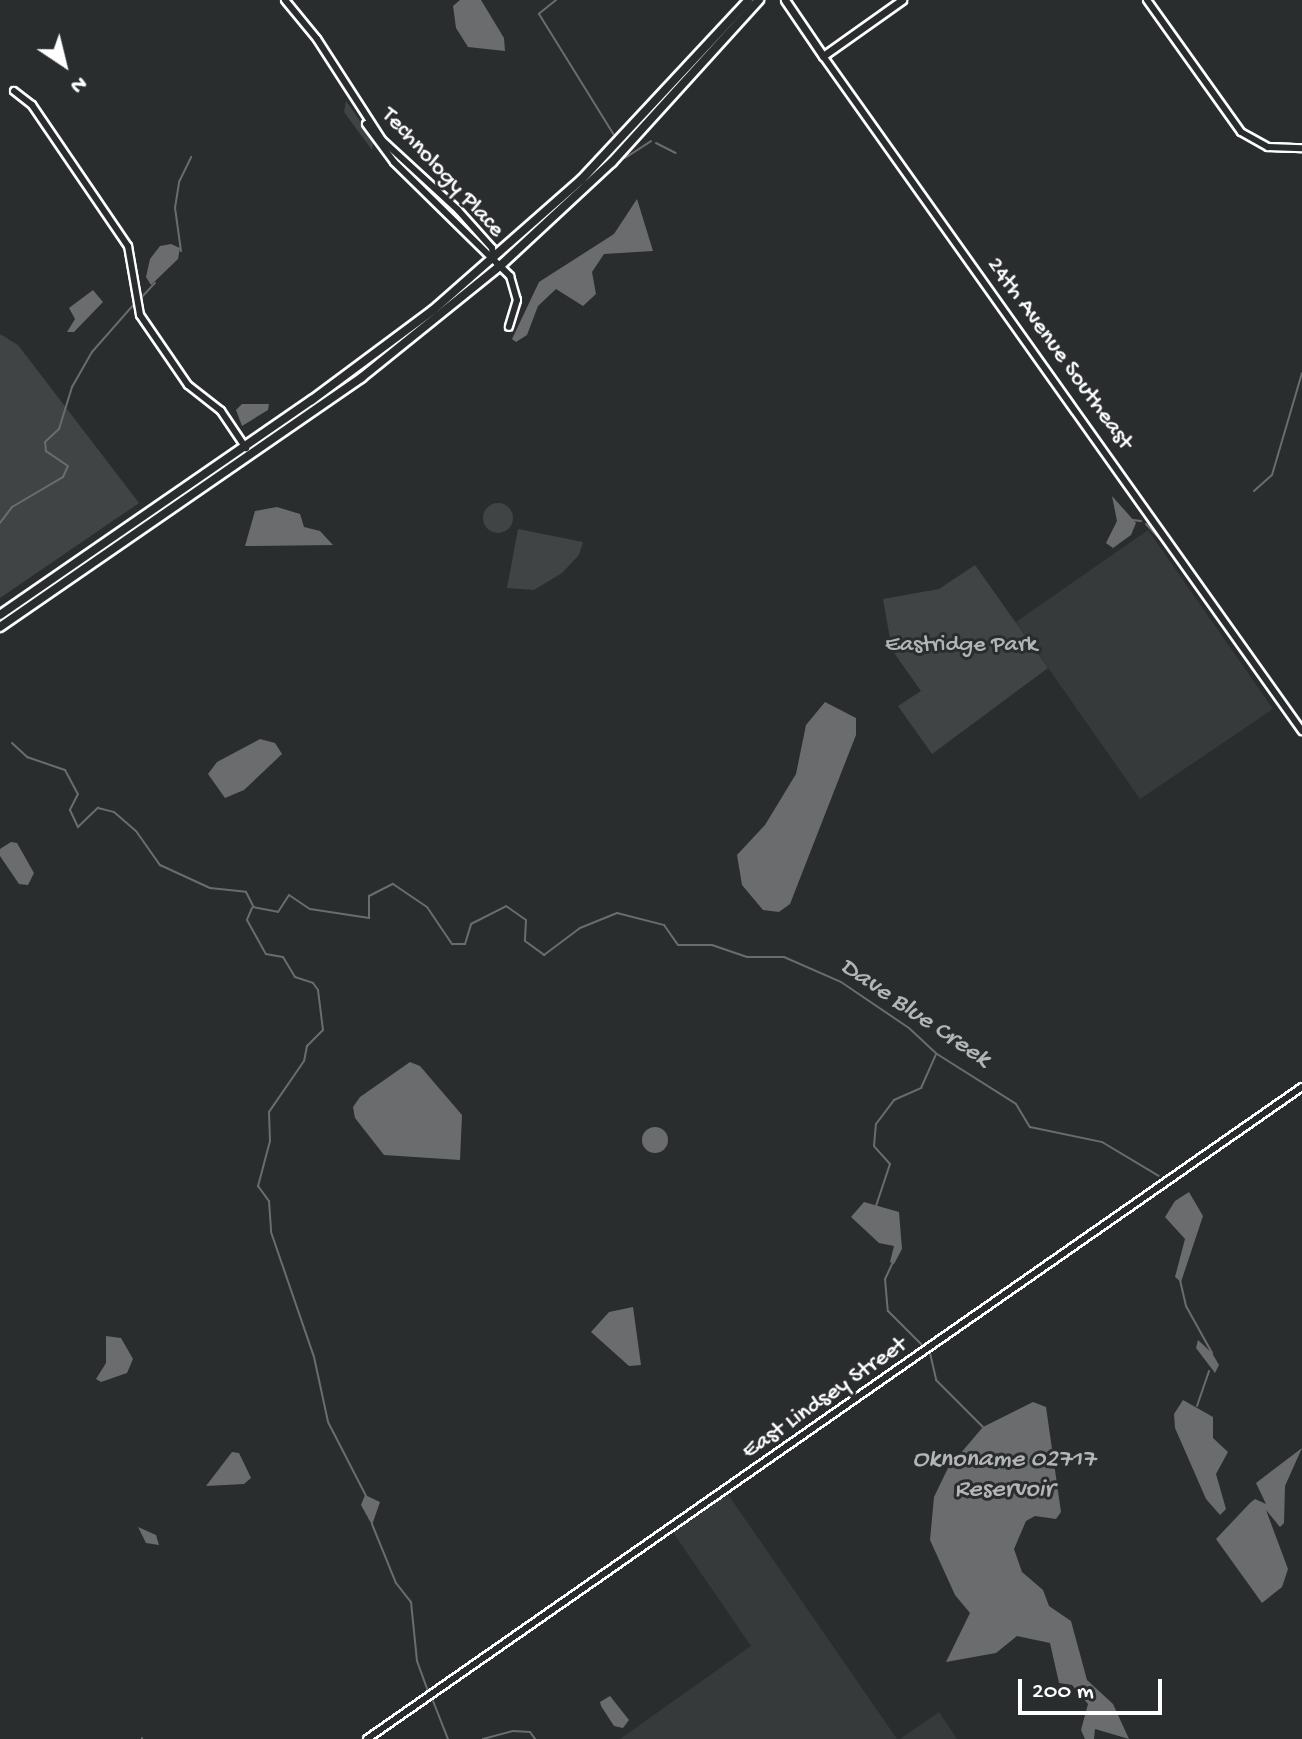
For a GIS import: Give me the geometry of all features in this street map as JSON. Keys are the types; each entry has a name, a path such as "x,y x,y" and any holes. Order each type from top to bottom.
{"highway":[{"path":"0,615 245,446 427,315 496,260 617,144 749,0"},
{"path":"0,627 361,378 612,162 759,0"}],"main road":[{"name":"24th Avenue Southeast","path":"785,0 823,56"},
{"path":"823,56 902,0"}],"street":[{"name":"Technology Place","path":"285,0 331,59 363,114 389,147 458,210 492,248 517,293 509,327"},
{"path":"1147,0 1241,132 1268,147 1302,148"},
{"name":"24th Avenue Southeast","path":"823,56 1302,731"},
{"path":"14,91 32,105 125,241 137,307 188,385 221,411 251,454"},
{"name":"East Lindsey Street","path":"367,1739 1302,1087"}],"shaded area":[{"path":"1148,530 1273,709 1140,799 1016,622"},
{"path":"725,1490 897,1739 620,1739 751,1646 670,1528"},
{"path":"939,1712 957,1739 900,1739"}],"green space":[{"path":"346,101 374,141 372,150 344,112"},
{"path":"0,334 18,345 139,503 0,598"},
{"path":"498,503 504,504 512,512 512,524 504,532 498,533 492,532 484,524 483,518 484,512 492,504"},
{"path":"518,529 583,542 579,555 562,573 534,590 507,588"},
{"name":"Eastridge Park","path":"975,565 1048,668 932,754 898,706 921,691 892,650 883,599 939,589"}],"water":[{"path":"460,0 481,0 504,38 505,51 468,47 456,28 453,6"},
{"path":"637,199 653,251 604,254 592,272 596,294 583,306 556,289 538,306 527,335 516,342 512,339 539,282 614,234"},
{"path":"171,244 180,248 178,259 151,285 146,277 150,259 160,246"},
{"path":"93,290 103,302 74,332 67,332 75,319 69,308"},
{"path":"242,404 269,404 268,410 242,426 236,410"},
{"path":"1112,496 1136,523 1131,535 1113,548 1106,543 1117,521"},
{"path":"277,507 300,514 304,527 320,531 333,545 245,546 255,511"},
{"path":"825,702 856,718 856,735 790,904 779,912 763,910 742,885 737,855 765,825 796,774 806,725"},
{"path":"260,739 275,743 282,754 244,790 225,798 208,774 217,762"},
{"path":"11,842 17,843 34,873 28,885 19,884 0,856 0,849"},
{"path":"410,1062 420,1066 462,1115 460,1160 384,1155 355,1118 353,1107 360,1097"},
{"path":"655,1127 664,1131 668,1140 664,1149 655,1153 646,1149 642,1140 646,1131"},
{"path":"1189,1192 1203,1216 1181,1282 1175,1277 1185,1239 1165,1217 1175,1201"},
{"path":"864,1202 899,1212 902,1249 894,1264 890,1262 894,1246 879,1243 851,1217"},
{"path":"633,1307 641,1365 629,1366 591,1332 609,1312"},
{"path":"106,1336 121,1338 133,1359 127,1373 101,1382 96,1379 106,1363"},
{"path":"1198,1340 1219,1365 1215,1373 1196,1348"},
{"path":"1183,1400 1213,1417 1213,1438 1228,1452 1216,1474 1226,1509 1220,1515 1206,1499 1175,1428 1174,1414"},
{"name":"Oknoname 02717 Reservoir","path":"1033,1402 1046,1407 1061,1512 1056,1519 1035,1516 1026,1521 1014,1549 1022,1572 1043,1590 1049,1606 1071,1621 1087,1680 1113,1704 1129,1739 1095,1729 1094,1739 1085,1739 1081,1730 1088,1704 1072,1685 1059,1683 1050,1643 1017,1636 996,1653 946,1662 970,1613 955,1595 930,1540 934,1497 948,1468 983,1427"},
{"path":"1302,1448 1285,1486 1284,1523 1280,1527 1266,1510 1288,1569 1282,1587 1262,1603 1216,1539 1255,1499 1266,1504 1256,1483"},
{"path":"232,1452 239,1453 251,1478 244,1484 206,1486"},
{"path":"365,1495 380,1502 372,1525 361,1505"},
{"path":"138,1527 156,1535 159,1545 146,1543"},
{"path":"610,1696 629,1720 623,1728 614,1726 601,1706 600,1702"}],"waterway":[{"path":"556,0 539,14 614,135"},
{"path":"625,158 651,141"},
{"path":"656,143 676,153"},
{"path":"181,251 175,208 179,182 191,157"},
{"path":"140,299 155,283"},
{"path":"0,523 12,507 63,477 68,466 46,451 45,442 59,429 72,387 92,352 135,303"},
{"path":"1254,491 1272,475 1302,373"},
{"path":"1133,520 1141,521"},
{"path":"1146,524 1162,541"},
{"name":"Dave Blue Creek","path":"12,743 27,757 65,770 78,794 70,810 78,827 98,808 114,812 136,831 160,865 210,888 246,892 253,906"},
{"name":"Dave Blue Creek","path":"253,907 278,912 289,895 310,909 369,918 369,896 393,884 427,907 452,944 465,944 471,924 506,906 526,920 525,941 544,955 580,928 617,913 664,925 678,945 712,945 747,957 784,957 841,982 909,1028 937,1054 1016,1104 1030,1127 1102,1142 1159,1176"},
{"path":"252,908 247,920 266,954 283,957 295,977 313,983 318,990 323,1030 307,1046 304,1061 269,1112 270,1141 258,1186 269,1201 271,1232 314,1357 328,1422 366,1496"},
{"path":"876,1206 890,1164 874,1146 876,1124 894,1100 921,1088 936,1055"},
{"path":"893,1262 885,1279 888,1311 924,1347"},
{"name":"Dave Blue Creek","path":"1180,1280 1186,1306 1212,1353"},
{"path":"930,1353 936,1380 983,1427"},
{"name":"Dave Blue Creek","path":"1197,1406 1209,1371"},
{"path":"372,1524 396,1583 411,1602 417,1661 427,1689"},
{"path":"433,1701 448,1739"},
{"path":"483,1739 513,1731 530,1732 535,1739"}]}
